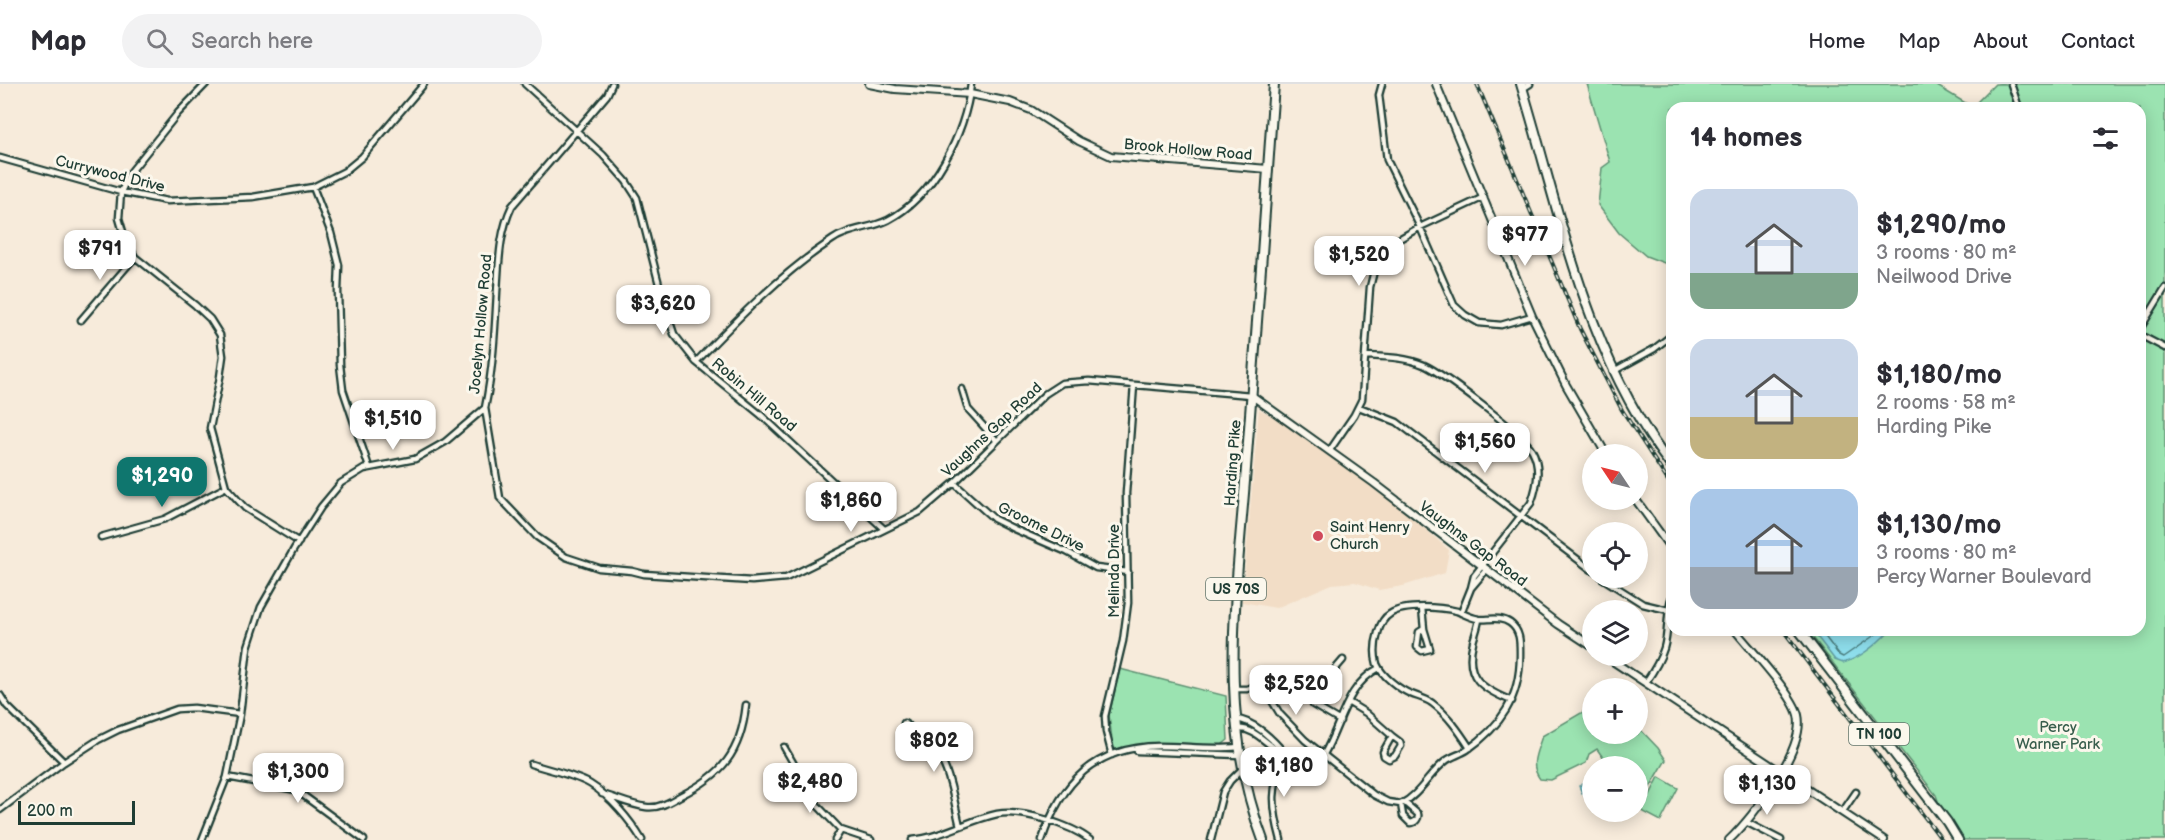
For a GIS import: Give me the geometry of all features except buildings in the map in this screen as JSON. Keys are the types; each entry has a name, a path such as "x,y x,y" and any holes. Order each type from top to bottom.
{"main road":[{"name":"Harding Pike","path":"1263,840 1242,769 1233,689 1234,622 1274,84"},
{"path":"1521,87 1580,287 1595,328 1614,371 1650,436 1666,459"},
{"name":"TN 100","path":"1804,636 1947,822 1958,840"}],"street":[{"path":"206,84 178,113 137,163 121,192 119,218 124,239 135,257 202,312 214,324 220,335 223,356 210,428 226,487 245,508 299,542"},
{"name":"Currywood Drive","path":"0,158 121,192 167,201 253,197 313,187 345,171 362,157 424,84"},
{"name":"Robin Hill Road","path":"525,84 576,130 626,181 637,198 674,334 696,362 761,415 884,530"},
{"name":"Jocelyn Hollow Road","path":"202,840 227,777 240,714 248,647 263,602 321,507 341,483 369,467 415,459 445,442 485,408 501,245 506,218 512,206 607,96 612,84"},
{"name":"Brook Hollow Road","path":"869,84 895,89 970,94 1010,102 1030,110 1079,141 1111,156 1268,169"},
{"path":"696,362 780,280 831,240 843,233 888,220 918,196 946,160 963,123 971,84"},
{"path":"1382,84 1379,95 1388,160 1454,305 1479,323 1501,325 1532,316"},
{"path":"1436,84 1532,316 1566,385 1600,444"},
{"path":"1521,87 1530,84"},
{"path":"2011,84 2017,102"},
{"path":"313,187 331,233 339,265 340,365 343,390 369,467"},
{"path":"1330,450 1359,407 1364,387 1371,287 1375,267 1394,242 1484,197"},
{"path":"81,320 135,257"},
{"path":"2146,318 2165,288"},
{"path":"2146,338 2165,348"},
{"path":"1614,371 1654,349 1666,340"},
{"path":"1365,356 1403,358 1426,366 1455,385 1521,436 1533,450 1538,470 1536,489 1531,503 1471,588 1461,613"},
{"name":"Vaughns Gap Road","path":"485,408 500,498 537,537 566,557 599,568 644,574 768,580 786,578 920,512 954,483 1045,394 1062,383 1089,381 1251,395 1330,450 1558,624 1582,640"},
{"name":"Melinda Drive","path":"1112,755 1106,732 1106,712 1125,630 1128,603 1126,494 1134,385"},
{"path":"962,388 968,409 996,440"},
{"path":"1359,407 1397,422 1582,562"},
{"name":"Groome Drive","path":"954,483 976,505 1005,525 1067,552 1096,568 1128,572"},
{"path":"101,537 165,519 226,487"},
{"path":"1643,510 1666,542"},
{"path":"1618,588 1643,604 1666,610"},
{"path":"1261,683 1290,726 1374,795 1388,802 1403,803 1442,764 1470,748 1495,727 1512,701 1520,669 1519,635 1515,628 1505,620 1479,619 1452,610 1422,608 1395,611 1383,620 1376,645 1379,668 1387,678 1436,707 1452,722 1470,748"},
{"path":"1422,608 1424,629 1430,649 1422,651 1418,650 1417,646 1420,631 1424,629"},
{"path":"1479,619 1472,652 1475,678 1488,690 1512,701"},
{"path":"1648,679 1664,648 1666,629"},
{"path":"1729,840 1748,823 1781,772 1792,753 1798,732 1798,715 1791,698 1740,636"},
{"path":"1233,689 1247,689 1286,677 1322,679 1334,672 1343,660"},
{"path":"1621,666 1640,678"},
{"path":"1324,754 1360,682 1379,668"},
{"path":"1648,683 1884,840"},
{"path":"0,695 7,705 64,762"},
{"path":"1348,702 1366,713 1400,742 1401,746 1395,756 1389,759 1384,756 1383,752 1392,736"},
{"path":"602,794 646,807 657,806 668,803 704,783 719,772 730,759 743,724 746,705"},
{"path":"1313,705 1340,721"},
{"path":"0,810 64,762 118,730 177,709 194,708 240,714"},
{"path":"1235,720 1255,726 1311,775"},
{"path":"904,723 926,738 934,747 946,773 960,826"},
{"path":"1236,729 1245,728 1251,731 1278,752 1286,755"},
{"path":"1042,840 1060,798 1076,778 1095,763 1112,755 1134,748 1160,746 1239,751"},
{"path":"784,747 818,806 841,831 871,840"},
{"path":"1123,752 1139,750 1239,751"},
{"path":"1281,840 1273,795 1286,755"},
{"path":"531,764 590,784 634,826 642,840"},
{"path":"1211,840 1223,792 1242,769"},
{"path":"227,777 297,790 364,840"},
{"path":"1843,812 1856,792"},
{"path":"912,840 998,814 1018,814 1049,820 1069,826 1090,840"},
{"path":"1748,823 1773,838 1781,840"},
{"path":"834,840 841,831"}],"shaded area":[{"path":"1259,409 1301,432 1399,506 1449,550 1445,573 1403,586 1379,590 1355,582 1332,584 1276,608 1242,602"}],"green space":[{"name":"Percy Warner Park","path":"1587,84 1934,84 1964,102 1666,102 1666,264 1646,256 1619,233 1598,205 1602,168 1610,162"},
{"name":"Percy Warner Park","path":"1995,84 2165,84 2165,840 1952,840 1936,795 1812,636 2146,636 2146,102 1977,102"},
{"path":"1120,669 1226,696 1228,740 1219,747 1160,743 1117,750 1113,747 1109,715"},
{"path":"1582,712 1582,744 1648,744 1648,738 1666,760 1648,791 1648,756 1602,756 1597,749 1588,756 1582,756 1582,765 1551,780 1540,779 1534,763 1542,736"},
{"path":"1266,753 1276,756 1270,775 1260,772"},
{"path":"1659,777 1678,788 1661,821 1648,814 1648,799"}],"water":[{"path":"1817,636 1884,636 1856,658 1843,663 1835,660"}],"railway":[{"path":"1477,84 1580,329 1622,410 1666,478"},
{"path":"1788,636 1942,840"}],"place":[{"name":"Saint Henry Church","path":"1318,536"}]}
